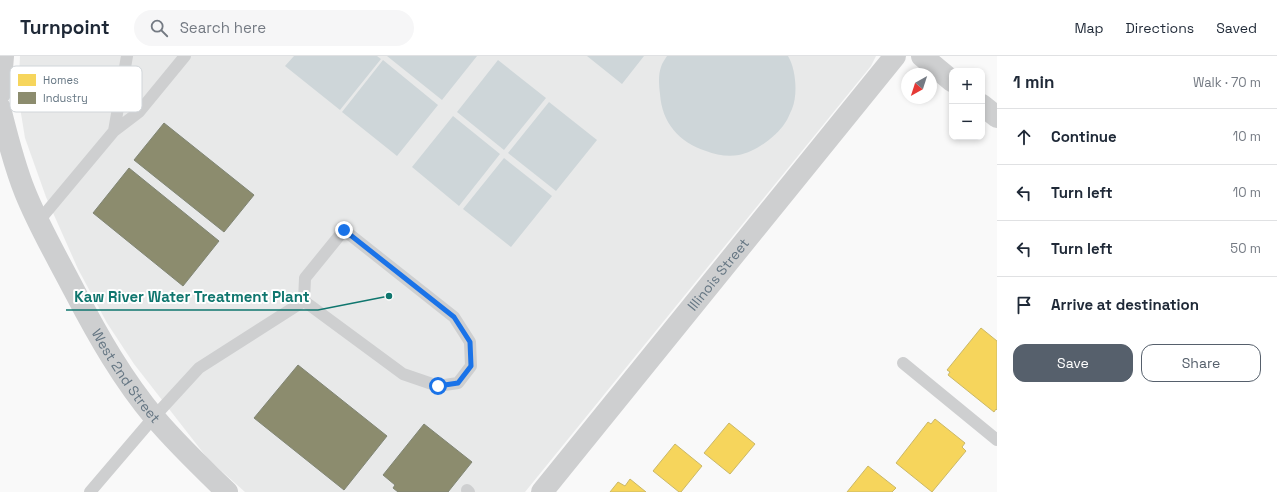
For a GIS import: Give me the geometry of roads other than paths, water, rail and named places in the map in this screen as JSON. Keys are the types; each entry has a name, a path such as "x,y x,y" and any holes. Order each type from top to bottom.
{"street":[{"path":"0,93 2,56"},
{"name":"Illinois Street","path":"542,492 895,56"},
{"path":"922,56 949,78"},
{"path":"985,107 997,117"},
{"name":"West 2nd Street","path":"0,108 12,156 24,191 38,222 107,349 129,383 154,417 186,453 227,492"}],"lane":[{"path":"125,66 127,56"},
{"path":"142,108 186,56"},
{"path":"114,131 117,112"},
{"path":"38,222 114,131 139,112"},
{"path":"344,230 454,317 470,342 471,366 458,383 438,386 402,374 304,301 305,278 344,230"},
{"path":"90,492 154,417 199,368 304,301"},
{"path":"903,363 997,440"}],"place":[{"name":"Kaw River Water Treatment Plant","path":"389,296"}]}
